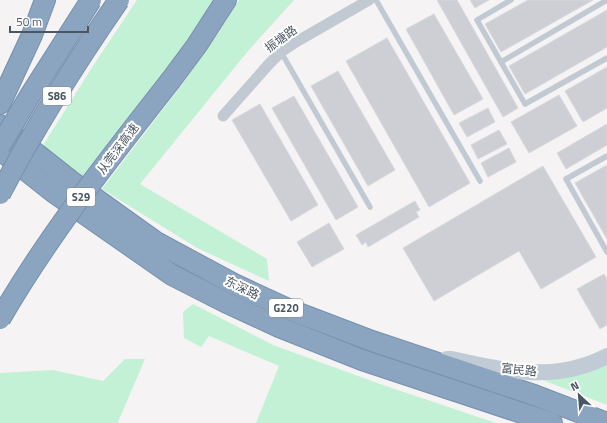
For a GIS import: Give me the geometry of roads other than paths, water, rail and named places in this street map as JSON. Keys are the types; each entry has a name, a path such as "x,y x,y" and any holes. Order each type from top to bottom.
{"highway":[{"path":"0,104 32,34 45,0"},
{"name":"S86","path":"0,146 34,88 91,0"},
{"name":"S86","path":"0,194 23,152 60,91 119,0"},
{"name":"从莞深高速","path":"0,319 20,286 65,219 171,80 226,0"},
{"name":"东深路","path":"0,125 84,190 156,242 234,284 288,308 372,340 534,395 607,423"},
{"name":"东深路","path":"0,150 53,192 172,275 225,302 279,327 362,360 552,423"}],"street":[{"name":"振塘路","path":"223,116 281,52 369,0"},
{"name":"富民路","path":"429,360 452,359 517,372 560,372 588,365 607,356"}],"lane":[{"path":"376,0 480,181"},
{"path":"511,0 476,20 525,104 607,58"},
{"path":"501,62 607,0"},
{"path":"281,52 370,207"},
{"path":"607,156 566,179 607,252"}]}
